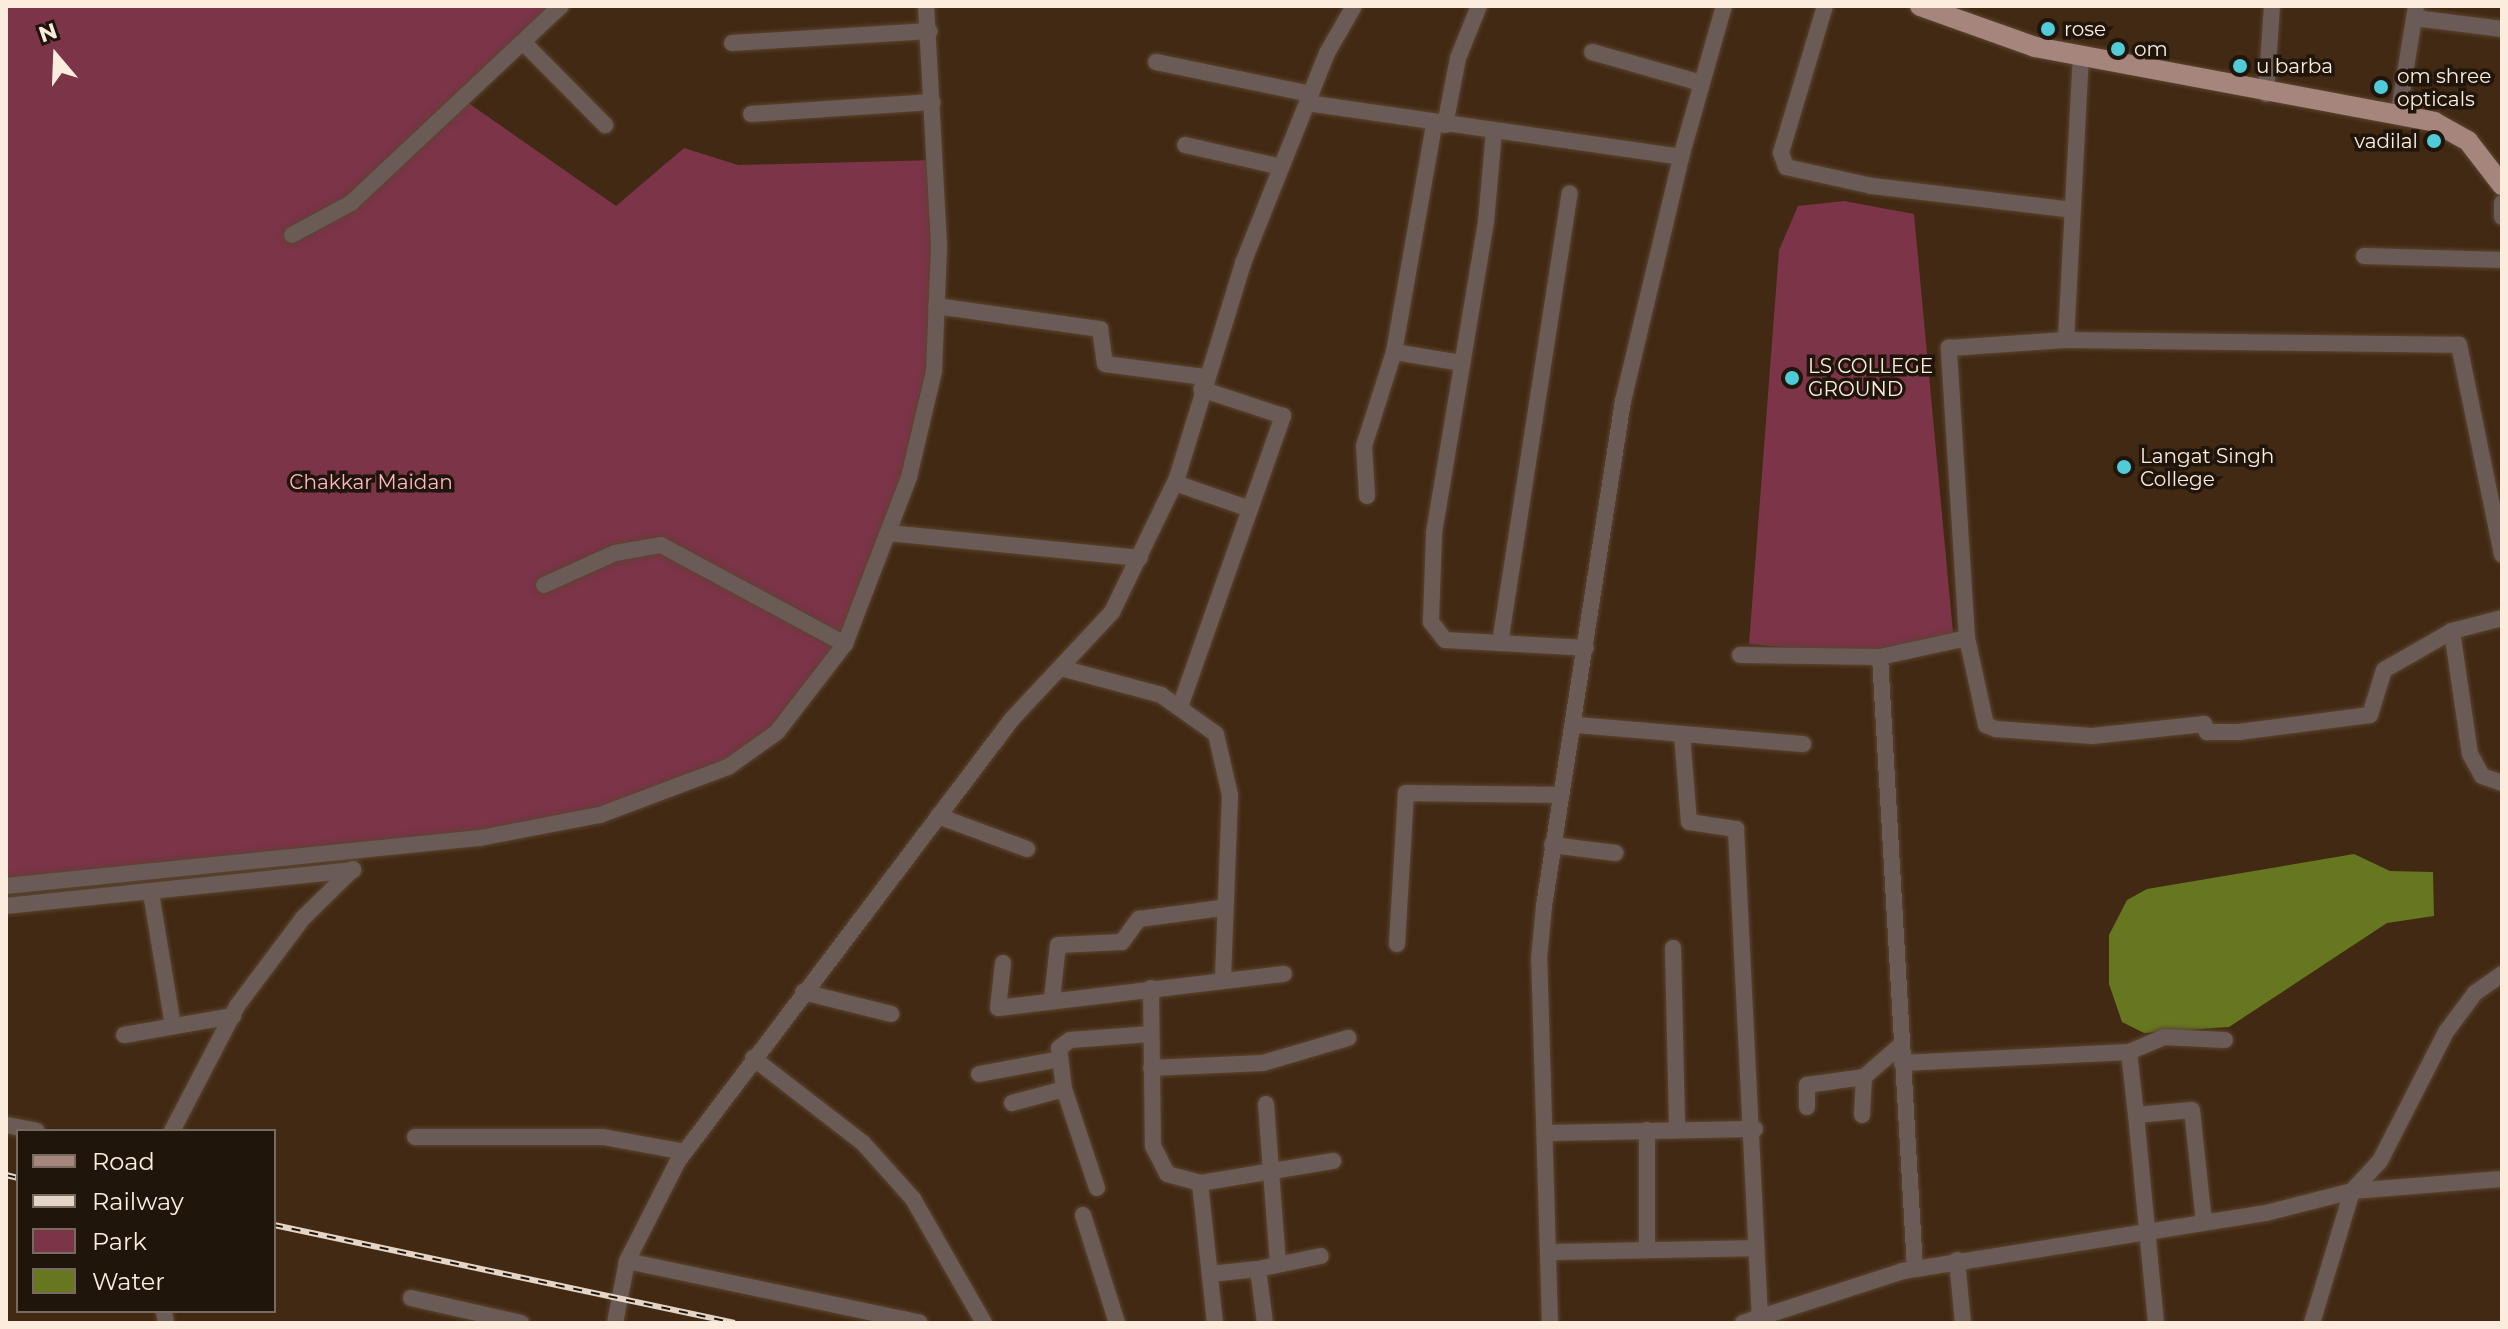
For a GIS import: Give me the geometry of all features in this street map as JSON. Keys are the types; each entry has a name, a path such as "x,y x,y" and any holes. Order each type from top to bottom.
{"main road":[{"path":"1920,6 2081,57 2266,94 2434,122 2468,141 2502,185"}],"street":[{"path":"292,235 351,203 561,6"},
{"path":"6,886 370,850 600,815 728,767 807,702 845,644 889,533 934,371 933,102 926,6"},
{"path":"1367,496 1364,446 1394,352 1440,125 1458,58 1479,6"},
{"path":"1825,6 1781,153 1786,167 1872,186 2073,210"},
{"path":"2266,94 2272,6"},
{"path":"616,1322 627,1261 685,1152 938,816 1061,668 1112,612 1175,483 1202,383 1282,167 1348,7"},
{"path":"1550,1323 1539,959 1552,845 1576,725 1623,401 1697,82 1720,7"},
{"path":"2398,116 2416,12 2502,29"},
{"path":"732,43 930,31"},
{"path":"523,42 605,125"},
{"path":"1592,52 1697,82"},
{"path":"2066,340 2081,57"},
{"path":"1156,62 1440,125 1681,157"},
{"path":"751,114 933,102"},
{"path":"1494,131 1462,363 1434,534 1431,622 1445,640 1586,648"},
{"path":"1185,145 1282,167"},
{"path":"1500,643 1570,193"},
{"path":"2502,203 2502,217"},
{"path":"2364,256 2502,260"},
{"path":"936,306 1100,329 1105,364 1202,383 1283,416 1181,704"},
{"path":"2502,555 2459,345 2066,340 1949,348 1967,638 1986,725 2092,736 2204,724 2207,732 2239,732 2370,715 2384,670 2452,631 2502,618"},
{"path":"1394,352 1462,363"},
{"path":"1175,483 1250,509"},
{"path":"889,533 1140,558"},
{"path":"544,585 615,553 661,545 845,644"},
{"path":"2452,631 2470,754 2482,776 2502,783"},
{"path":"1740,655 1880,657 1967,638"},
{"path":"1880,657 1915,1269"},
{"path":"1061,668 1181,704 1216,734 1227,760 1221,908 1223,980"},
{"path":"1576,725 1803,744"},
{"path":"1682,734 1689,822 1736,829 1755,1129 1755,1248 1760,1318"},
{"path":"1397,944 1406,793 1561,795"},
{"path":"938,816 1027,849"},
{"path":"1552,845 1615,853"},
{"path":"173,1129 233,1016 303,918 370,850"},
{"path":"6,906 353,870"},
{"path":"151,893 173,1026"},
{"path":"1052,999 1058,945 1128,941 1139,919 1221,908"},
{"path":"1673,948 1677,1129"},
{"path":"1003,963 998,1008 1052,999 1284,974"},
{"path":"2312,1323 2352,1191 2380,1161 2446,1032 2475,993 2502,974"},
{"path":"1151,988 1156,1158 1167,1174 1200,1183 1333,1161"},
{"path":"803,992 891,1014"},
{"path":"124,1035 233,1016"},
{"path":"1097,1188 1064,1089 1060,1059 1070,1040 1151,1034"},
{"path":"1902,1063 2129,1052 2164,1037 2225,1040"},
{"path":"1151,1068 1263,1063 1348,1038"},
{"path":"1807,1107 1807,1085 1864,1077 1901,1045"},
{"path":"2129,1052 2142,1229 2156,1323"},
{"path":"753,1058 863,1143 913,1199 984,1323"},
{"path":"979,1074 1060,1059"},
{"path":"1862,1115 1864,1077"},
{"path":"1012,1103 1064,1089"},
{"path":"1266,1104 1278,1265"},
{"path":"2136,1115 2192,1110 2204,1222"},
{"path":"6,1125 26,1129"},
{"path":"1546,1133 1755,1129"},
{"path":"1647,1130 1647,1250"},
{"path":"415,1137 603,1137 685,1152"},
{"path":"1743,1323 1915,1269 1957,1260 2142,1229 2204,1222 2352,1191 2502,1179"},
{"path":"1200,1183 1215,1323"},
{"path":"1083,1215 1117,1323"},
{"path":"1549,1252 1755,1248"},
{"path":"1210,1274 1258,1269 1321,1256"},
{"path":"1957,1260 1963,1323"},
{"path":"627,1261 920,1323"},
{"path":"1258,1269 1265,1323"},
{"path":"411,1298 521,1323"}],"green space":[{"name":"Chakkar Maidan","path":"6,6 556,6 464,100 616,206 684,148 738,165 935,160 934,371 909,477 845,644 777,732 663,794 480,838 6,886"},
{"path":"1844,201 1914,214 1954,643 1853,653 1749,644 1779,250 1798,206"}],"water":[{"path":"2354,854 2390,871 2433,872 2434,916 2387,923 2229,1027 2144,1033 2122,1022 2109,984 2109,935 2127,900 2147,889"}],"railway":[{"path":"6,1175 16,1178"},
{"path":"276,1225 735,1323"}],"place":[{"name":"rose","path":"2048,29"},
{"name":"om","path":"2118,49"},
{"name":"u barba","path":"2240,66"},
{"name":"om shree opticals","path":"2381,87"},
{"name":"vadilal","path":"2434,141"},
{"name":"LS COLLEGE GROUND","path":"1792,378"},
{"name":"Langat Singh College","path":"2124,467"}]}
